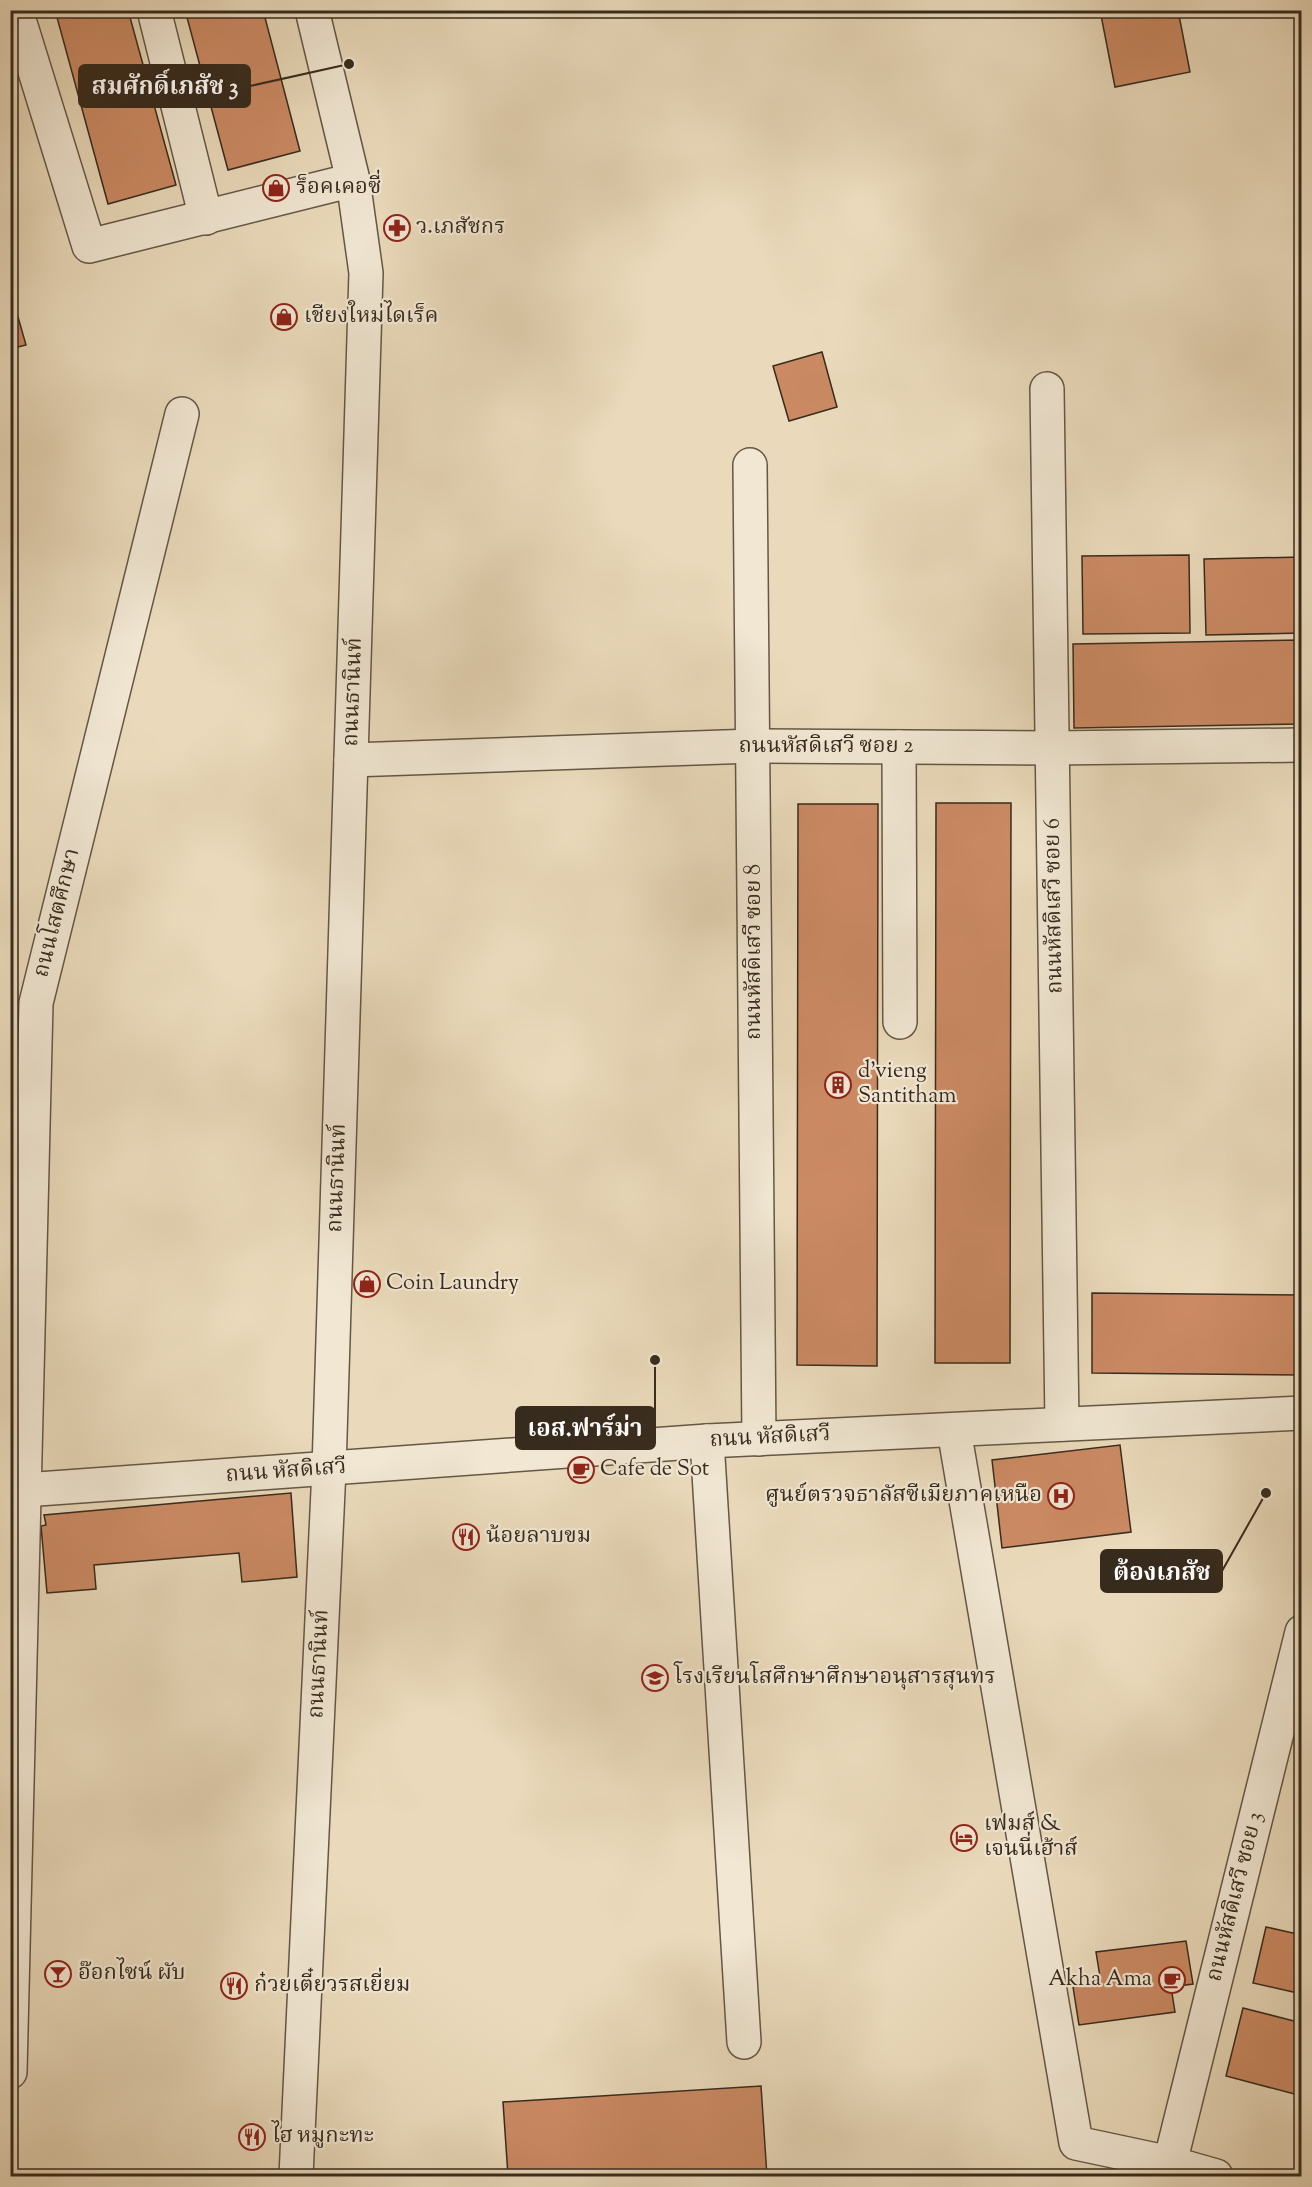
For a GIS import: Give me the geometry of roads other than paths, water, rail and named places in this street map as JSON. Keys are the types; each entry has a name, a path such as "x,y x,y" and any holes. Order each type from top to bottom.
{"street":[{"path":"16,10 89,246 353,180"},
{"path":"154,10 206,218"},
{"name":"ถนนธานินท์","path":"296,2176 329,1468 366,273 353,180 312,10"},
{"name":"ถนนหัสดิเสวี ซอย 6","path":"1047,389 1062,1424"},
{"name":"ถนนโสตศึกษา","path":"10,2072 16,1589 24,1490 18,1407 36,1003 182,414"},
{"name":"ถนนหัสดิเสวี ซอย 8","path":"750,465 759,1439"},
{"name":"ถนนหัสดิเสวี ซอย 2","path":"351,760 753,746 1052,748 1302,745"},
{"path":"899,747 900,1022"},
{"name":"ถนน หัสดิเสวี","path":"24,1490 707,1441 1302,1413"},
{"path":"954,1430 1076,2143 1170,2163 1216,2176"},
{"path":"707,1441 744,2042"},
{"name":"ถนนหัสดิเสวี ซอย 3","path":"1170,2163 1302,1632"}],"place":[{"name":"สมศักดิ์เภสัช 3","path":"349,64"},
{"name":"ร็อคเคอซี่","path":"276,188"},
{"name":"ว.เภสัชกร","path":"397,228"},
{"name":"เชียงใหม่ไดเร็ค","path":"284,317"},
{"name":"d'vieng Santitham","path":"838,1085"},
{"name":"Coin Laundry","path":"367,1284"},
{"name":"เอส.ฟาร์ม่า","path":"655,1360"},
{"name":"Cafe de Sot","path":"581,1470"},
{"name":"ต้องเภสัช","path":"1266,1493"},
{"name":"ศูนย์ตรวจธาลัสซีเมียภาคเหนือ","path":"1061,1496"},
{"name":"น้อยลาบขม","path":"466,1537"},
{"name":"โรงเรียนโสศึกษาศึกษาอนุสารสุนทร","path":"655,1678"},
{"name":"เฟมส์ & เจนนี่เฮ้าส์","path":"964,1838"},
{"name":"อ๊อกไซน์ ผับ","path":"58,1974"},
{"name":"Akha Ama","path":"1172,1980"},
{"name":"ก๋วยเตี๋ยวรสเยี่ยม","path":"234,1986"},
{"name":"ไฮ หมูกะทะ","path":"252,2137"}]}
